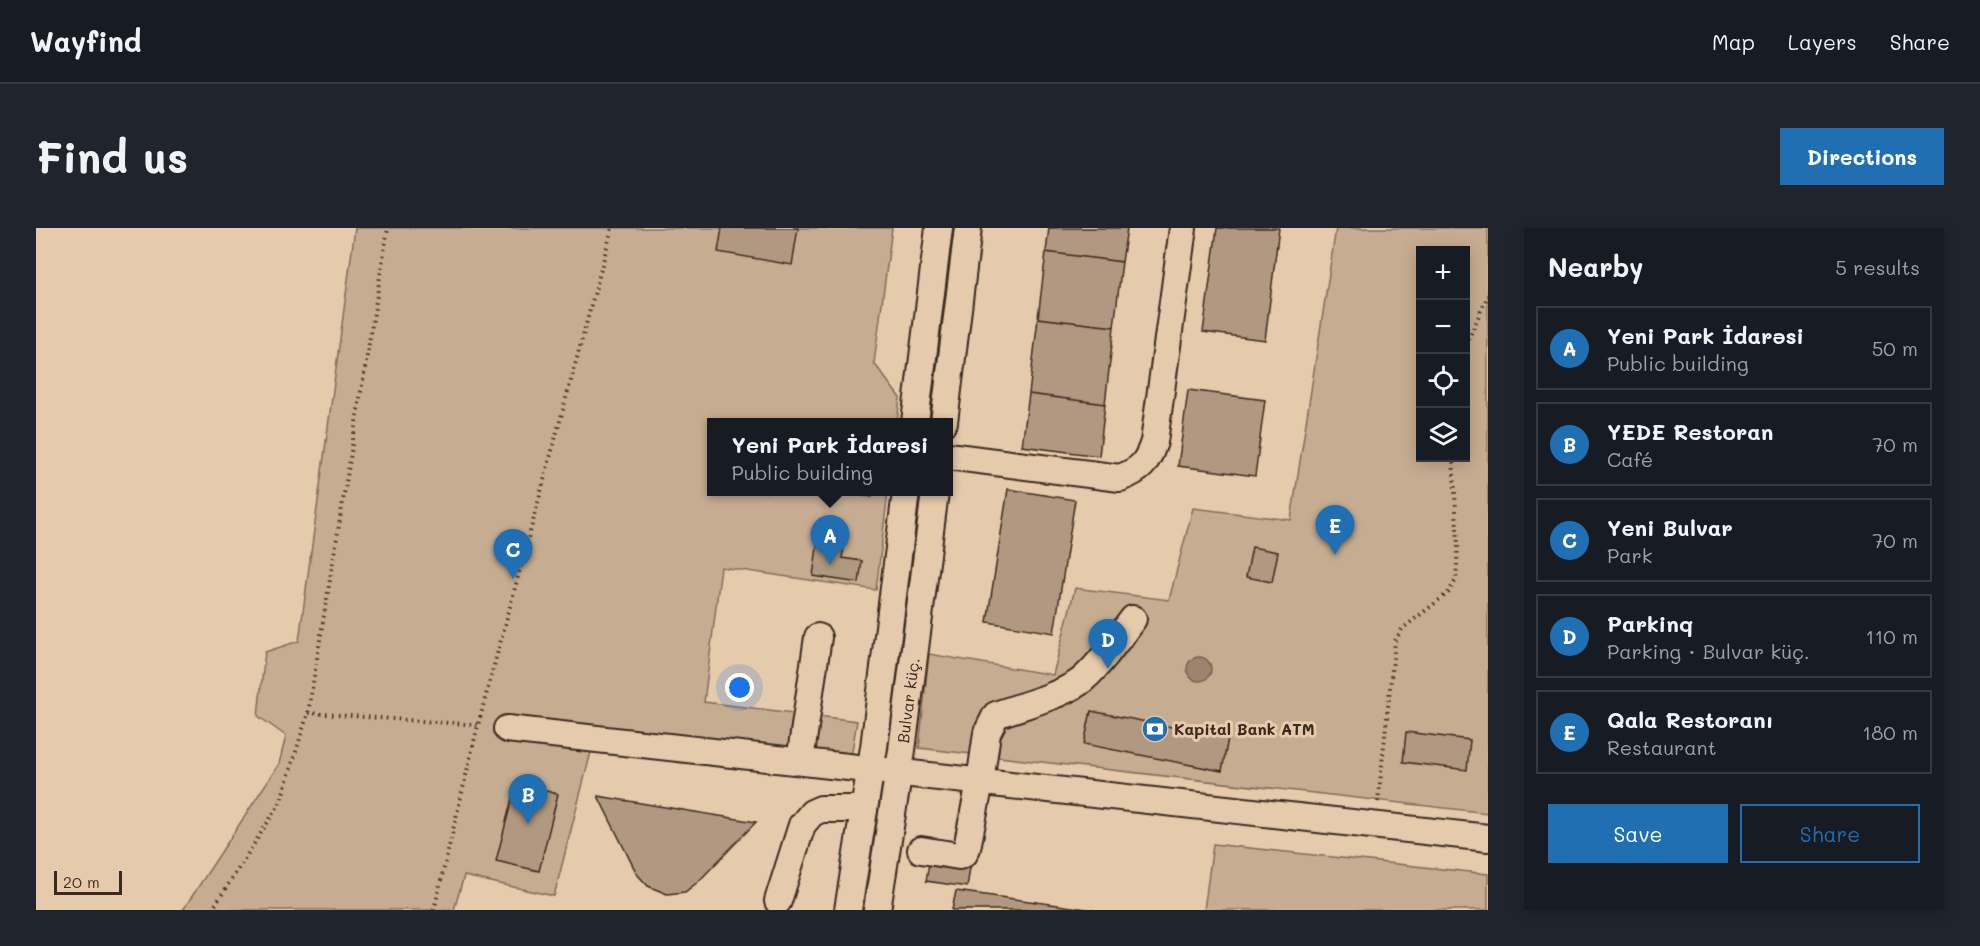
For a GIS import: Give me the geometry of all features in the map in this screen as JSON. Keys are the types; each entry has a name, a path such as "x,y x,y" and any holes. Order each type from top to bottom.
{"street":[{"path":"918,418 939,228"},
{"path":"945,418 968,228"},
{"path":"953,457 1120,478 1136,472 1149,459 1154,442 1182,228"},
{"name":"Bulvar küç.","path":"848,910 871,768 905,496"},
{"name":"Bulvar küç.","path":"877,910 899,771 934,496"},
{"path":"921,850 959,856 964,854 980,782 987,733 996,715 1080,682 1133,619"},
{"path":"800,761 818,637"},
{"path":"507,729 1488,838"},
{"path":"778,901 802,825 812,813 821,808 864,809"}],"path":[{"path":"212,910 280,802 309,713 388,228"},
{"path":"434,910 478,725 612,228"},
{"path":"1470,336 1488,295"},
{"path":"1376,827 1395,641 1402,629 1448,593 1456,580 1458,545 1453,462"},
{"path":"309,713 507,729"}],"shaded area":[{"path":"355,228 892,228 874,363 900,398 898,418 707,418 707,496 888,496 876,590 721,567 704,702 857,721 847,781 591,752 554,896 464,876 454,910 183,910 279,764 286,736 258,716 265,652 299,641"},
{"path":"1336,228 1488,228 1488,813 919,748 929,654 1053,675 1075,588 1169,600 1193,508 1291,520"},
{"path":"1199,657 1208,660 1211,669 1208,678 1199,681 1190,678 1187,669 1190,660"},
{"path":"1213,844 1488,874 1488,910 1204,910"}],"building":[{"path":"722,228 798,228 792,265 718,252"},
{"path":"1049,228 1127,228 1122,262 1046,252"},
{"path":"1217,228 1279,228 1265,340 1203,332"},
{"path":"1046,252 1122,262 1114,327 1038,318"},
{"path":"1038,318 1114,327 1105,404 1029,394"},
{"path":"1188,390 1265,400 1255,476 1178,466"},
{"path":"1029,394 1105,404 1099,456 1022,446"},
{"path":"1008,489 1075,500 1054,633 987,622"},
{"path":"820,525 847,529 842,558 862,561 859,583 813,576"},
{"path":"1252,547 1278,552 1272,582 1246,577"},
{"path":"1091,711 1228,738 1222,771 1084,744"},
{"path":"1406,732 1470,740 1467,770 1403,762"},
{"path":"516,783 558,794 539,871 496,861"},
{"path":"598,796 756,822 699,881 685,892 667,894 648,886 637,874"},
{"path":"929,863 970,868 967,887 926,881"},
{"path":"956,891 1094,910 952,910"}],"place":[{"name":"Qala Restoranı","path":"1335,555"},
{"name":"Yeni Park İdarəsi","path":"830,565"},
{"name":"Yeni Bulvar","path":"513,579"},
{"name":"Parkinq","path":"1108,669"},
{"name":"Kapital Bank ATM","path":"1155,729"},
{"name":"YEDE Restoran","path":"528,824"}]}
